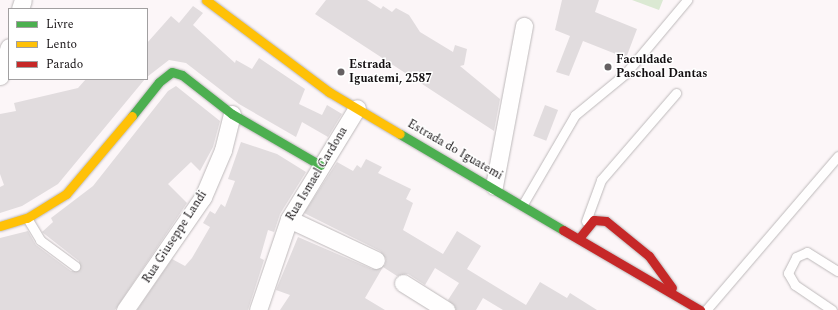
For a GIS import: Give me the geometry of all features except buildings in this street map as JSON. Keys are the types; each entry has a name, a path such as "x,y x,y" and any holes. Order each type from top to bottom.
{"main road":[{"name":"Estrada do Iguatemi","path":"206,0 273,52 357,108 494,186 676,294 700,310"},
{"path":"0,226 27,218 53,204 84,176 168,74 182,75 232,114 320,165"},
{"path":"580,237 594,220 606,221 649,256 676,294"}],"street":[{"path":"494,186 524,26"},
{"path":"0,76 8,50"},
{"name":"Rua Ismael Cardona","path":"258,310 290,219 320,165 357,108"},
{"name":"Rua Giuseppe Landi","path":"125,310 203,197 223,150 232,114"},
{"path":"290,219 376,260"},
{"path":"403,283 446,310"}],"lane":[{"path":"523,204 575,116 625,74 687,0"},
{"path":"580,237 601,180 676,93"},
{"path":"706,310 838,156"},
{"path":"27,218 40,240 75,266"},
{"path":"832,310 795,285 788,273 796,257 807,252 838,271"}],"green space":[{"path":"632,0 663,0 659,10"}],"traffic: fast":[{"path":"132,116 159,82 172,72 182,75 232,114 320,165"},
{"path":"400,134 563,230"}],"traffic: slow":[{"path":"206,0 329,92 400,134"},
{"path":"0,226 27,218 66,194 132,116"}],"traffic: jam":[{"path":"580,237 594,220 606,221 649,256 672,288"},
{"path":"563,230 700,310"}],"place":[{"name":"Faculdade Paschoal Dantas","path":"608,67"},
{"name":"Estrada Iguatemi, 2587","path":"341,72"}]}
